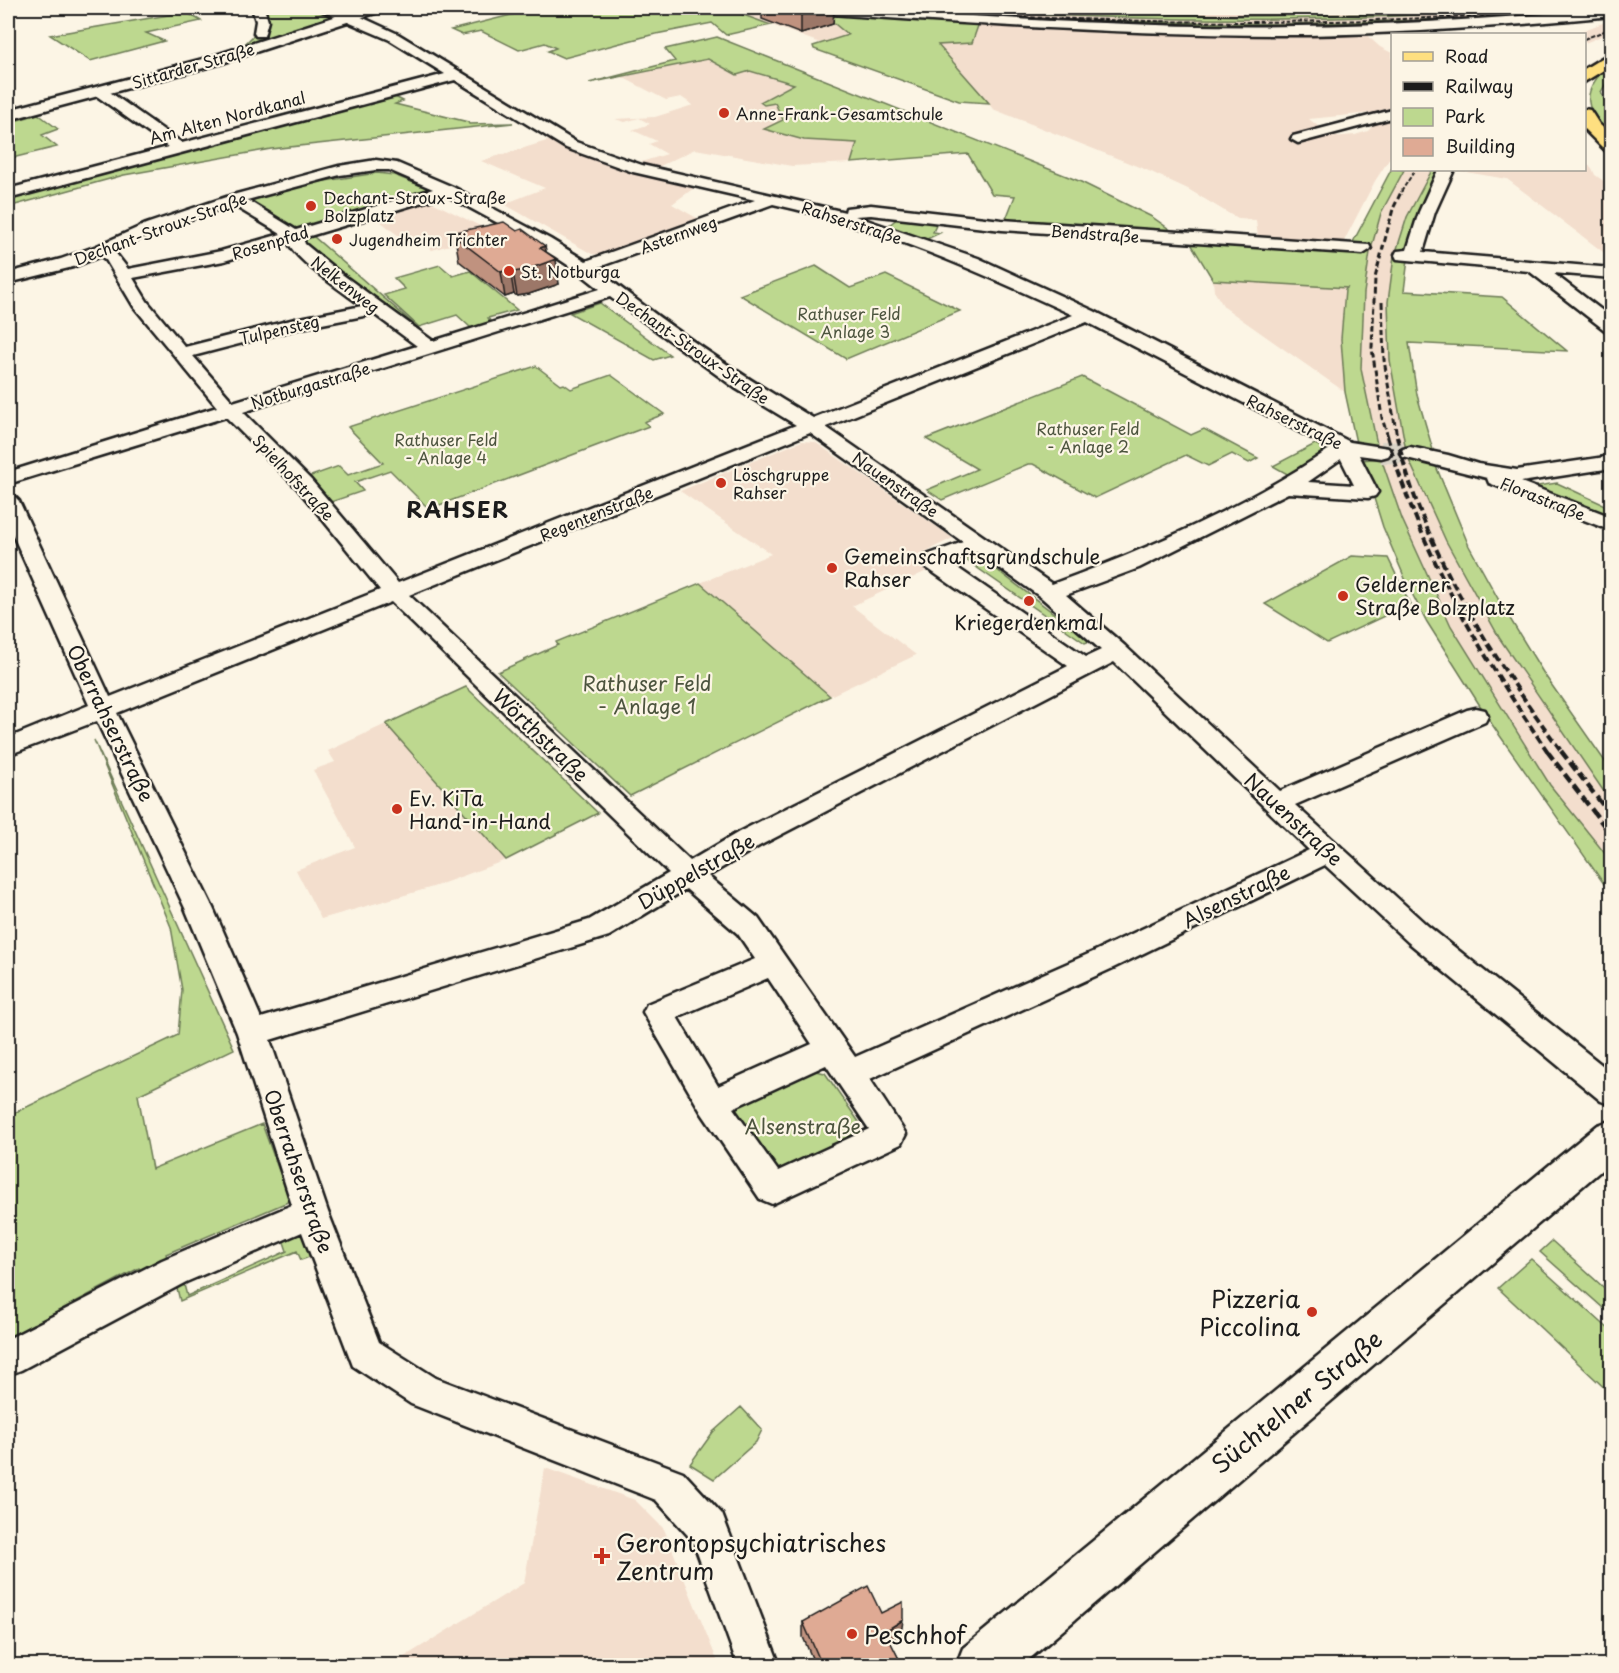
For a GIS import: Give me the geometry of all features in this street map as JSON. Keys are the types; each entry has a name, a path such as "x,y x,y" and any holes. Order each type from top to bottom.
{"main road":[{"path":"1586,57 1611,45"},
{"path":"1586,76 1611,57"},
{"path":"1586,117 1611,147"},
{"path":"1586,145 1611,165"}],"street":[{"path":"258,8 262,21 260,33"},
{"name":"Rahserstraße","path":"321,8 349,17 394,37 571,145 638,169 827,211 972,262 1088,315 1345,447 1381,452"},
{"name":"Sittarder Straße","path":"8,116 224,57 376,8"},
{"path":"802,8 962,20 1210,30 1451,26 1586,15 1611,9"},
{"path":"1560,31 1586,15"},
{"name":"Am Alten Nordkanal","path":"8,194 457,75"},
{"path":"99,91 180,149"},
{"path":"1298,139 1391,114"},
{"name":"Dechant-Stroux-Straße","path":"8,278 67,263 103,250 152,227 235,199 301,180 376,165 392,166 448,190 544,242 584,267 612,291 742,384 812,426"},
{"path":"1445,171 1434,191 1408,256 1611,273"},
{"name":"Rosenpfad","path":"124,275 225,256 448,190"},
{"name":"Nelkenweg","path":"235,199 261,217 294,235 298,246 333,276 430,347"},
{"name":"Asternweg","path":"584,267 672,237 771,199"},
{"name":"Bendstraße","path":"827,211 871,210 1047,229 1363,249"},
{"name":"Spielhofstraße","path":"103,250 112,257 140,303 181,354 230,410 304,484 395,594"},
{"path":"1533,266 1611,327"},
{"name":"Notburgastraße","path":"8,478 612,291"},
{"name":"Tulpensteg","path":"181,354 295,324 377,308"},
{"name":"Regentenstraße","path":"8,747 1088,315"},
{"name":"Nauenstraße","path":"812,426 1050,593 1117,651 1328,852 1418,934 1611,1092"},
{"path":"1050,593 1131,563 1284,487 1345,447 1368,492 1284,487"},
{"path":"1410,453 1441,459 1476,470 1517,476 1611,462"},
{"name":"Florastraße","path":"1476,470 1611,525"},
{"name":"Oberrahserstraße","path":"8,501 199,908 252,1033 311,1212 366,1354 424,1391 669,1485 708,1528 759,1665"},
{"path":"979,543 932,561 1083,666"},
{"name":"Wörthstraße","path":"395,594 688,876"},
{"name":"Düppelstraße","path":"252,1033 599,928 749,839 1083,666 1117,651"},
{"path":"1277,803 1476,716"},
{"name":"Alsenstraße","path":"712,1103 841,1061 1102,960 1328,852"},
{"path":"688,876 747,926 890,1134 772,1190 712,1103 658,1011 773,964"},
{"name":"Süchtelner Straße","path":"981,1665 1611,1137"},
{"path":"8,1359 174,1271 311,1212"}],"shaded area":[{"path":"755,8 818,10 849,35 820,43 737,12"},
{"path":"849,8 930,8 1215,18 1369,16 1526,8 1605,8 1462,19 1284,24 1058,20"},
{"path":"984,8 1505,8 1377,14 1172,16"},
{"path":"1611,20 1611,32 1586,43 1586,33 1576,33"},
{"path":"979,23 1362,31 1380,47 1391,52 1391,111 1309,119 1332,137 1355,135 1368,131 1375,123 1391,119 1391,157 1375,181 1343,243 1258,238 1256,220 1238,219 1188,189 1149,171 993,109 937,44 972,43"},
{"name":"Anne-Frank-Gesamtschule","path":"707,59 737,75 750,70 795,85 775,103 783,120 765,129 804,140 857,143 851,163 792,166 695,149 656,168 638,163 667,154 649,144 657,141 632,130 650,124 639,118 625,122 615,119 655,117 693,105 681,97 666,100 622,77"},
{"path":"550,140 609,166 694,188 672,204 702,221 606,255 592,254 504,204 545,188 481,161"},
{"path":"1586,163 1595,175 1611,186 1611,258 1507,179 1460,171 1586,171"},
{"path":"1403,171 1431,171 1407,217 1394,256 1388,302 1390,360 1408,458 1446,541 1500,639 1611,802 1611,861 1550,785 1451,626 1402,519 1381,458 1361,369 1364,293 1370,252 1381,213"},
{"path":"430,201 490,231 467,251 453,244 432,250 417,239 389,250 381,243 400,237 375,217"},
{"path":"1213,280 1348,287 1345,290 1341,339 1345,392 1224,307 1214,291"},
{"name":"Gemeinschaftsgrundschule Rahser","path":"802,441 815,442 953,538 912,558 929,570 852,606 916,655 830,696 700,583 771,554 680,491"},
{"name":"Ev. KiTa Hand-in-Hand","path":"386,724 506,860 433,887 321,919 296,870 355,847 313,770 335,762 328,751"},
{"name":"Gerontopsychiatrisches Zentrum","path":"545,1468 635,1500 664,1529 719,1665 391,1665 524,1583"}],"green space":[{"path":"262,8 308,8 338,17 263,43 245,44 255,34 265,33 267,14"},
{"path":"526,8 755,8 738,13 771,25 726,35 712,23 651,35 564,58 548,51 556,48 545,43 519,50 481,31 462,35 451,30 531,10"},
{"path":"813,8 1058,20 1284,24 1462,19 1598,8 1596,11 1452,25 1154,28"},
{"path":"930,8 1246,16 1526,8 1377,17 1228,19 1079,16"},
{"path":"818,10 979,23 972,43 938,45 989,103 959,101 814,49 813,46 848,35"},
{"path":"186,12 201,21 146,33 164,41 90,61 50,35"},
{"path":"717,37 1079,181 1152,217 1182,238 1004,224 1015,196 992,194 968,154 851,163 857,143 804,140 764,129 783,120 775,103 764,105 760,102 794,84 750,71 737,75 708,59 589,83 675,61 665,49"},
{"path":"1611,64 1611,75 1601,92 1611,116 1611,141 1591,111 1589,93 1600,74"},
{"path":"391,95 403,101 395,104 469,124 513,123 271,149 124,175 8,207 8,196"},
{"path":"38,114 58,129 42,135 57,147 8,159 8,123"},
{"path":"1391,170 1403,171 1381,213 1371,249 1352,244"},
{"path":"1431,171 1441,171 1430,190 1410,254 1396,252 1407,217"},
{"name":"Dechant-Stroux-Straße Bolzplatz","path":"377,173 394,175 429,189 431,192 298,230 286,227 247,200 318,182"},
{"path":"423,200 430,201 313,236 433,341 430,342 303,245 302,239 310,232"},
{"path":"899,217 938,221 933,232 940,233 925,240 888,226"},
{"path":"1190,242 1352,254 1353,251 1370,252 1364,293 1361,369 1378,449 1356,443 1345,392 1341,339 1347,288 1213,280"},
{"path":"1394,256 1408,259 1404,291 1502,297 1567,351 1409,343 1417,395 1433,450 1406,451 1390,360 1388,302"},
{"path":"440,265 453,276 470,271 517,310 488,318 491,322 471,328 457,315 419,327 384,295 405,289 394,278"},
{"name":"Rathuser Feld - Anlage 3","path":"816,266 850,288 886,275 960,311 846,359 740,295"},
{"path":"600,303 670,355 654,360 570,313"},
{"name":"Rathuser Feld - Anlage 4","path":"536,366 561,385 564,384 571,389 611,375 664,414 644,422 649,426 429,509 390,470 355,482 363,491 331,502 308,477 339,466 348,475 383,463 348,427"},
{"name":"Rathuser Feld - Anlage 2","path":"1082,377 1191,435 1204,429 1258,458 1249,463 1232,454 1208,466 1186,455 1095,498 1033,464 1028,464 942,500 927,490 977,469 926,439"},
{"path":"1315,444 1332,452 1289,475 1273,466"},
{"path":"1381,458 1402,519 1451,626 1550,785 1611,861 1611,894 1491,723 1427,622 1409,588 1383,527 1362,460"},
{"path":"1408,458 1435,464 1469,546 1501,604 1544,674 1611,770 1611,802 1500,639 1446,541"},
{"path":"1557,483 1611,508 1611,517 1538,489 1537,486"},
{"path":"975,553 1090,641 1085,643 963,558"},
{"name":"Gelderner Straße Bolzplatz","path":"1352,556 1388,558 1410,604 1327,643 1265,604"},
{"name":"Rathuser Feld - Anlage 1","path":"700,583 830,696 630,796 498,672 558,645 556,642"},
{"path":"466,687 598,813 506,860 386,724"},
{"path":"94,740 234,1049 138,1095 152,1169 262,1124 290,1201 166,1254 168,1263 144,1276 139,1268 58,1311 61,1319 38,1332 33,1324 8,1338 8,1111 10,1115 178,1035 182,990 171,927"},
{"path":"805,1069 825,1073 859,1122 853,1141 783,1175 761,1168 730,1117 736,1099"},
{"path":"301,1229 312,1256 301,1260 297,1251 180,1301 176,1284 8,1375 182,1277 187,1296 287,1251 282,1236"},
{"path":"1552,1241 1611,1294 1611,1315 1540,1252"},
{"path":"1531,1259 1611,1331 1611,1394 1498,1288"},
{"path":"741,1407 762,1430 756,1442 714,1479 690,1464 713,1432"}],"building":[{"path":"784,8 822,8 801,14"},
{"path":"504,222 517,231 522,229 545,246 540,248 556,259 526,270 513,272 510,269 501,272 455,237 461,235 457,232"},
{"name":"Peschhof","path":"868,1586 881,1613 903,1602 903,1620 885,1631 902,1665 822,1665 803,1622"}],"tunnel":[{"path":"1381,452 1410,453"}],"railway":[{"path":"869,8 1049,18 1228,22 1407,19 1587,8"},
{"path":"1586,38 1612,28"},
{"path":"1401,192 1414,171"},
{"path":"1388,437 1382,418 1372,348 1375,278 1393,209 1401,192"},
{"path":"1382,302 1384,360 1397,437"},
{"path":"1387,436 1417,521 1454,600 1498,676 1548,752"},
{"path":"1397,436 1408,478 1442,562 1487,641 1562,752"},
{"path":"1547,751 1612,836"},
{"path":"1561,751 1612,817"}],"place":[{"name":"Anne-Frank-Gesamtschule","path":"724,113"},
{"name":"Dechant-Stroux-Straße Bolzplatz","path":"311,206"},
{"name":"Jugendheim Trichter","path":"337,239"},
{"name":"St. Notburga","path":"509,271"},
{"name":"Löschgruppe Rahser","path":"721,483"},
{"name":"Gemeinschaftsgrundschule Rahser","path":"832,568"},
{"name":"Gelderner Straße Bolzplatz","path":"1343,596"},
{"name":"Kriegerdenkmal","path":"1029,601"},
{"name":"Ev. KiTa Hand-in-Hand","path":"397,809"},
{"name":"Pizzeria Piccolina","path":"1312,1312"},
{"name":"Gerontopsychiatrisches Zentrum","path":"602,1556"},
{"name":"Peschhof","path":"852,1634"}],"district":[{"name":"RAHSER","path":"458,508"}]}
